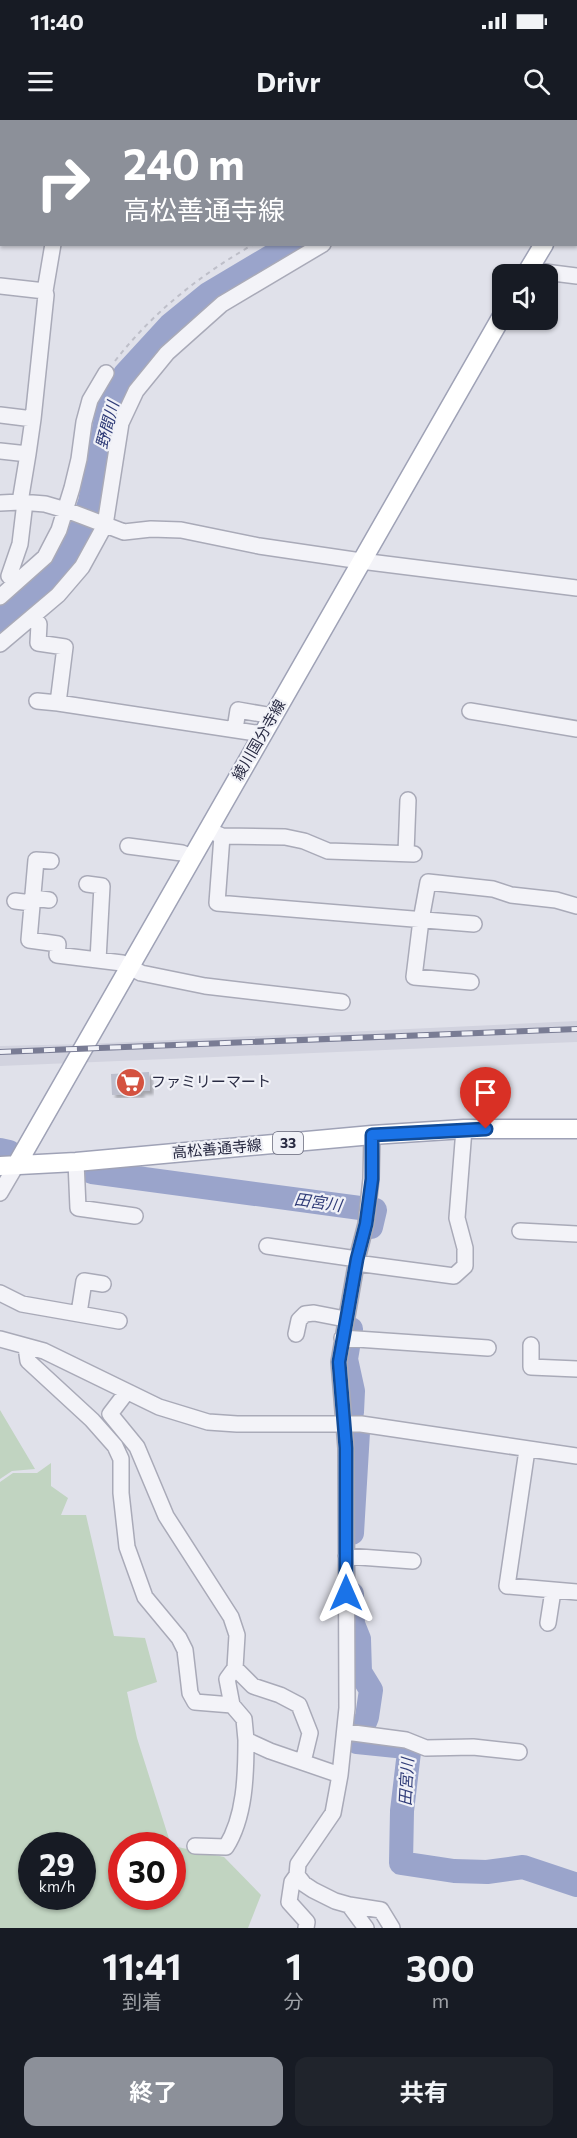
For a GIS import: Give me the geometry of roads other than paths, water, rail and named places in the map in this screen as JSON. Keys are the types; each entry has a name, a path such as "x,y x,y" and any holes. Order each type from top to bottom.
{"main road":[{"path":"533,264 543,246"},
{"name":"綾川国分寺線","path":"9,1165 130,967 192,857 215,833 262,735 494,330"},
{"name":"高松善通寺線","path":"9,1165 76,1162 372,1135 464,1129 577,1128"}],"street":[{"path":"4,585 20,544 22,502 33,419 45,291 53,246"},
{"path":"0,644 58,595 82,567 102,524 121,423 136,391 166,353 222,304 320,246"},
{"path":"558,274 577,276"},
{"path":"0,286 45,291"},
{"path":"4,585 45,557 59,530 67,510 90,400 106,373"},
{"path":"0,415 33,419"},
{"path":"0,451 28,454"},
{"path":"0,503 22,502 67,510 124,532 151,529 181,530 259,546 577,588"},
{"path":"33,617 39,624 38,643 65,647 58,703"},
{"path":"37,701 235,729 262,735"},
{"path":"235,729 238,702 273,716"},
{"path":"470,711 577,729"},
{"path":"408,800 410,854 328,851 304,841 285,837 215,833 217,903 474,924"},
{"path":"128,846 182,853 192,857"},
{"path":"51,861 36,860 29,940 58,944 57,955 122,963 141,973 205,986 342,1002"},
{"path":"471,982 414,977 428,882 493,889 511,895 556,900 577,906"},
{"path":"87,884 102,886 98,960"},
{"path":"15,901 49,900"},
{"path":"267,1246 454,1276 465,1266 465,1248 457,1218 464,1129"},
{"path":"306,1928 307,1922 290,1902 292,1882 297,1875 298,1864 333,1813 340,1774 355,1734 347,1708 345,1423 339,1362 349,1338 345,1319 360,1262 368,1209 372,1179 372,1135"},
{"path":"76,1162 78,1208 135,1216"},
{"path":"0,1193 9,1165"},
{"path":"520,1231 577,1234"},
{"path":"79,1313 84,1281 103,1284"},
{"path":"0,1293 21,1311 79,1313 119,1322"},
{"path":"296,1334 299,1320 305,1314 314,1313 345,1319"},
{"path":"349,1338 488,1348"},
{"path":"0,1339 44,1351 126,1393 159,1407 208,1422 361,1424 577,1456"},
{"path":"531,1345 531,1367 577,1369"},
{"path":"26,1347 28,1361 92,1420 115,1446 122,1460 121,1493 127,1547 145,1597 182,1644 190,1693 195,1702 232,1705"},
{"path":"126,1393 110,1414 137,1447 166,1516 231,1617 237,1635 235,1668 227,1679 232,1705 244,1719 246,1772 235,1832 226,1847 195,1846"},
{"path":"527,1450 507,1586 577,1592"},
{"path":"346,1556 413,1561"},
{"path":"548,1623 553,1591"},
{"path":"235,1668 253,1686 280,1695 299,1705 310,1733 303,1762"},
{"path":"355,1734 406,1740 426,1748 472,1747 519,1752"},
{"path":"246,1740 270,1751 340,1774"},
{"path":"297,1875 304,1884 335,1901 381,1910 392,1928"},
{"path":"349,1905 366,1928"}],"waterway":[{"name":"野間川","path":"0,620 41,587 59,567 79,534 90,502 107,413 125,374 170,325 208,294 289,246"},
{"name":"田宮川","path":"0,1150 9,1152"},
{"name":"田宮川","path":"92,1172 375,1210 371,1227"},
{"name":"田宮川","path":"351,1329 346,1359 353,1391 352,1412"},
{"name":"田宮川","path":"352,1533 358,1432"},
{"name":"田宮川","path":"352,1594 353,1624 359,1639 360,1672 371,1690 367,1717 357,1742 406,1747 409,1752 402,1811 401,1863 454,1871 487,1872 523,1867 577,1885"}],"railway":[{"path":"0,1052 577,1029"}],"place":[{"name":"ファミリーマート","path":"130,1082"}]}
